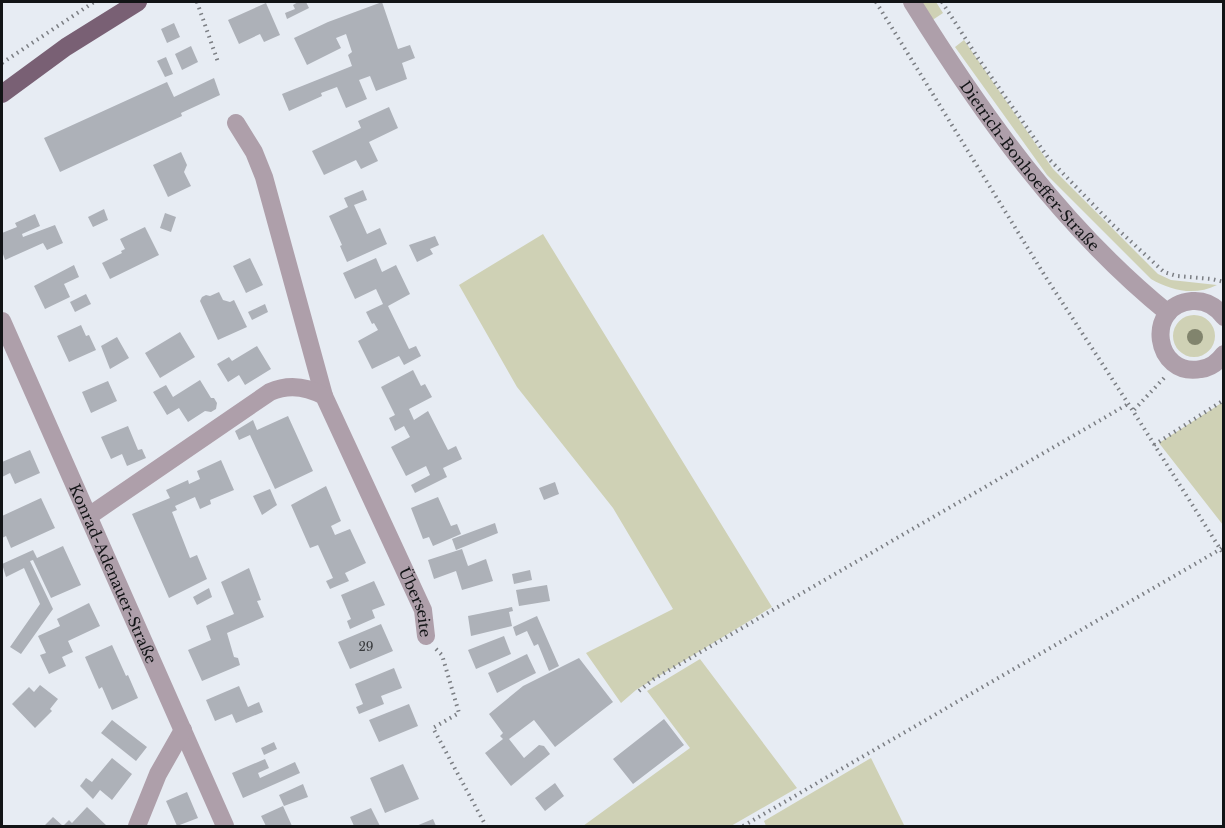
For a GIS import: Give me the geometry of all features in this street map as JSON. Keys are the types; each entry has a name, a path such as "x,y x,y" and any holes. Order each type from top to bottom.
{"main road":[{"path":"2,94 66,47 138,2"}],"street":[{"name":"Dietrich-Bonhoeffer-Straße","path":"912,2 972,96 1039,183 1111,262 1168,313"},
{"name":"Überseite","path":"236,123 254,153 264,177 324,396 423,610 426,636"},
{"path":"1223,358 1207,368 1191,370 1176,365 1165,355 1160,340 1161,325 1168,313 1183,303 1200,301 1215,308 1224,317"},
{"name":"Konrad-Adenauer-Straße","path":"2,321 225,826"},
{"path":"89,516 270,392 294,387 324,396"},
{"path":"137,826 158,774 183,730"}],"path":[{"path":"2,63 94,2"},
{"path":"197,2 218,62"},
{"path":"876,2 1045,276 1224,555"},
{"path":"942,2 1049,159 1113,225 1161,270 1177,276 1224,282"},
{"path":"1133,411 1176,365"},
{"path":"1154,445 1224,400"},
{"path":"639,691 654,679 1128,404"},
{"path":"743,826 1224,546"},
{"name":"Überseite","path":"426,636 442,655 459,713 433,728 486,826"}],"green space":[{"path":"920,2 936,2 943,13 931,21"},
{"path":"964,40 1053,169 1158,274 1171,280 1217,285 1200,290 1184,291 1167,287 1151,279 1047,175 955,47"},
{"path":"543,234 772,607 636,690 621,703 586,653 673,609 613,508 517,387 459,285"},
{"path":"1194,315 1209,321 1215,336 1209,351 1194,357 1179,351 1173,336 1179,321"},
{"path":"1223,402 1223,525 1159,443"},
{"path":"700,659 797,788 731,826 583,826 690,748 647,691"},
{"path":"871,758 904,825 766,826 764,821"}],"building":[{"path":"306,2 309,8 287,19 285,13 295,9 293,5"},
{"path":"382,2 398,49 410,45 415,58 402,63 407,79 376,91 370,76 359,80 367,99 346,108 337,87 289,111 282,94 352,66 348,55 352,52 346,34 336,38 341,48 307,65 294,38 328,22"},
{"path":"266,3 280,35 264,42 260,34 239,44 228,20"},
{"path":"174,23 180,37 167,43 161,29"},
{"path":"191,46 198,62 182,70 175,54"},
{"path":"166,57 173,74 165,77 157,61"},
{"path":"214,78 220,95 181,113 182,116 60,172 44,138 167,82 174,97"},
{"path":"389,107 398,128 369,142 378,161 361,169 356,160 324,175 312,151 361,128 358,121"},
{"path":"181,152 187,165 184,172 191,186 168,197 153,165"},
{"path":"363,190 367,200 354,205 367,234 380,228 387,244 347,262 329,216 348,207 344,198"},
{"path":"104,209 108,220 93,227 88,217"},
{"path":"165,213 176,217 171,232 160,228"},
{"path":"35,214 40,226 22,234 23,237 55,225 63,243 47,250 43,243 5,260 2,251 2,233 17,227 15,223"},
{"path":"145,227 159,255 110,279 102,263 122,253 121,251 125,249 120,239"},
{"path":"435,236 439,245 430,249 433,254 417,262 409,245"},
{"path":"250,258 263,285 246,293 233,266"},
{"path":"376,258 382,272 396,265 410,294 388,306 409,349 416,346 421,356 404,365 399,356 372,369 358,341 378,330 366,312 383,304 376,289 355,299 343,273"},
{"path":"74,265 79,277 64,284 70,297 45,309 34,286"},
{"path":"219,292 223,300 230,302 234,300 247,327 218,340 200,301 206,295 210,296"},
{"path":"86,294 91,304 75,312 70,302"},
{"path":"265,304 268,312 252,320 248,312"},
{"path":"81,325 96,350 69,362 57,336"},
{"path":"180,332 195,357 160,378 145,353"},
{"path":"117,337 129,358 110,369 101,346"},
{"path":"257,346 271,369 245,385 239,375 228,382 217,364 229,357 232,361"},
{"path":"413,370 421,386 425,384 432,397 409,409 414,420 428,411 448,450 456,446 462,459 443,468 447,477 415,493 411,485 430,475 426,466 406,476 391,447 410,437 404,426 395,431 389,418 395,415 381,387"},
{"path":"200,380 211,398 214,398 217,403 216,409 211,412 205,411 188,422 179,408 167,415 153,392 166,385 173,397"},
{"path":"108,381 117,401 91,413 82,392"},
{"path":"288,416 313,471 275,489 250,435 239,440 235,431 253,420 257,430"},
{"path":"128,426 138,450 142,449 146,458 127,466 122,454 111,459 101,437"},
{"path":"30,450 40,473 15,484 10,473 2,477 2,462"},
{"path":"221,460 234,490 210,500 211,504 200,509 195,497 175,506 177,510 172,512 190,558 197,555 207,579 169,598 132,514 170,498 166,490 188,480 189,484 200,479 197,471"},
{"path":"555,482 559,494 544,500 539,488"},
{"path":"326,486 341,521 331,526 335,535 350,529 366,563 345,573 349,581 330,589 326,581 333,578 318,545 310,548 291,505"},
{"path":"270,489 277,505 262,515 253,496"},
{"path":"438,497 451,526 457,524 461,534 433,546 429,537 423,539 411,508"},
{"path":"41,498 55,528 11,548 6,536 2,538 2,516"},
{"path":"495,523 498,533 456,550 452,539"},
{"path":"63,546 81,585 51,598 33,560 30,561 53,609 21,654 10,647 40,604 24,568 6,577 2,564 33,550 37,558"},
{"path":"462,549 468,566 486,559 493,581 462,590 456,571 434,579 428,560"},
{"path":"249,568 261,600 257,601 264,617 227,633 234,657 238,658 240,665 202,681 188,650 211,640 206,626 234,614 221,582"},
{"path":"530,570 532,580 514,584 512,574"},
{"path":"374,581 385,605 372,610 375,618 350,629 347,621 351,619 341,595"},
{"path":"547,585 550,601 519,606 516,590"},
{"path":"209,588 212,597 197,605 193,597"},
{"path":"89,603 100,626 68,641 73,652 62,657 66,666 49,674 40,655 46,653 38,636 60,626 57,619"},
{"path":"512,607 513,611 509,612 512,626 471,636 468,616"},
{"path":"537,616 559,666 549,671 538,644 534,646 527,631 516,636 513,627"},
{"path":"381,624 393,651 350,669 338,642"},
{"path":"504,636 511,654 476,669 468,650"},
{"path":"112,645 138,698 112,710 102,687 99,689 85,657"},
{"path":"527,654 536,673 497,693 488,673"},
{"path":"579,658 613,702 555,747 534,720 509,739 524,758 539,745 544,746 550,754 511,786 485,753 503,739 500,736 503,733 489,714 523,686"},
{"path":"394,668 402,688 381,696 384,704 359,714 356,707 363,704 355,684"},
{"path":"40,685 58,699 50,709 52,711 35,728 12,704 29,687 34,692"},
{"path":"239,686 248,707 259,702 263,712 236,723 232,714 215,721 206,700"},
{"path":"409,704 418,726 379,742 369,720"},
{"path":"664,719 684,745 633,784 613,759"},
{"path":"112,720 147,747 136,761 101,733"},
{"path":"274,742 277,749 264,755 261,748"},
{"path":"112,758 132,774 112,800 100,790 93,799 80,786 86,778 92,782"},
{"path":"265,759 269,768 258,773 260,778 295,762 300,773 243,798 232,773"},
{"path":"403,764 419,799 385,813 370,778"},
{"path":"555,783 564,796 545,811 535,798"},
{"path":"303,784 308,797 284,806 279,795"},
{"path":"187,792 198,818 177,826 166,801"},
{"path":"283,806 292,826 266,826 261,816"},
{"path":"87,807 107,826 63,826 69,820 72,823"},
{"path":"371,808 380,826 354,826 350,817"},
{"path":"53,817 63,826 44,826"},
{"path":"433,819 436,826 416,826"}]}
